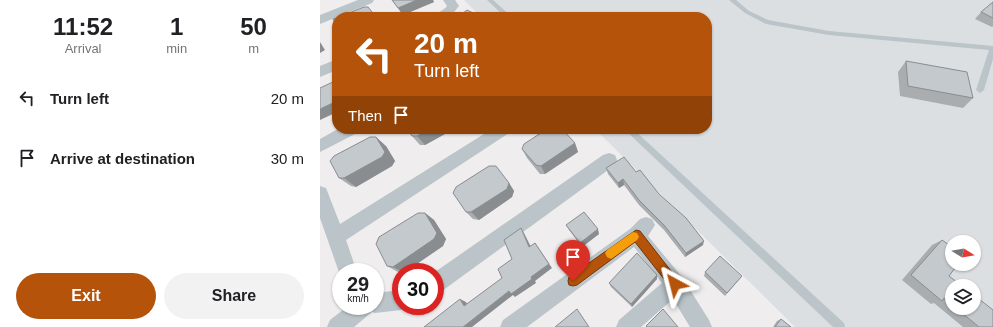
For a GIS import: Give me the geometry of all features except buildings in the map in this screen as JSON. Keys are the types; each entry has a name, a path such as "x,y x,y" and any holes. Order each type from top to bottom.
{"street":[{"path":"339,12 368,0"},
{"path":"449,0 453,6 449,12"},
{"path":"320,20 332,15"},
{"path":"320,72 332,66"},
{"path":"320,146 343,134"},
{"path":"335,237 496,134"},
{"path":"444,278 609,160"},
{"path":"320,193 345,263"},
{"path":"510,327 641,230 702,327"},
{"path":"626,327 675,284"},
{"path":"337,327 353,315"}],"lane":[{"path":"490,0 503,12"},
{"path":"732,0 747,12 766,22 829,33 993,49 980,90"},
{"path":"633,134 840,327"}],"shaded area":[{"path":"464,0 993,0 993,327 795,327 600,134 712,134 712,12 476,12"}],"slow traffic":[{"path":"611,253 633,237"}],"route":[{"path":"573,281 636,235 675,284"}]}
